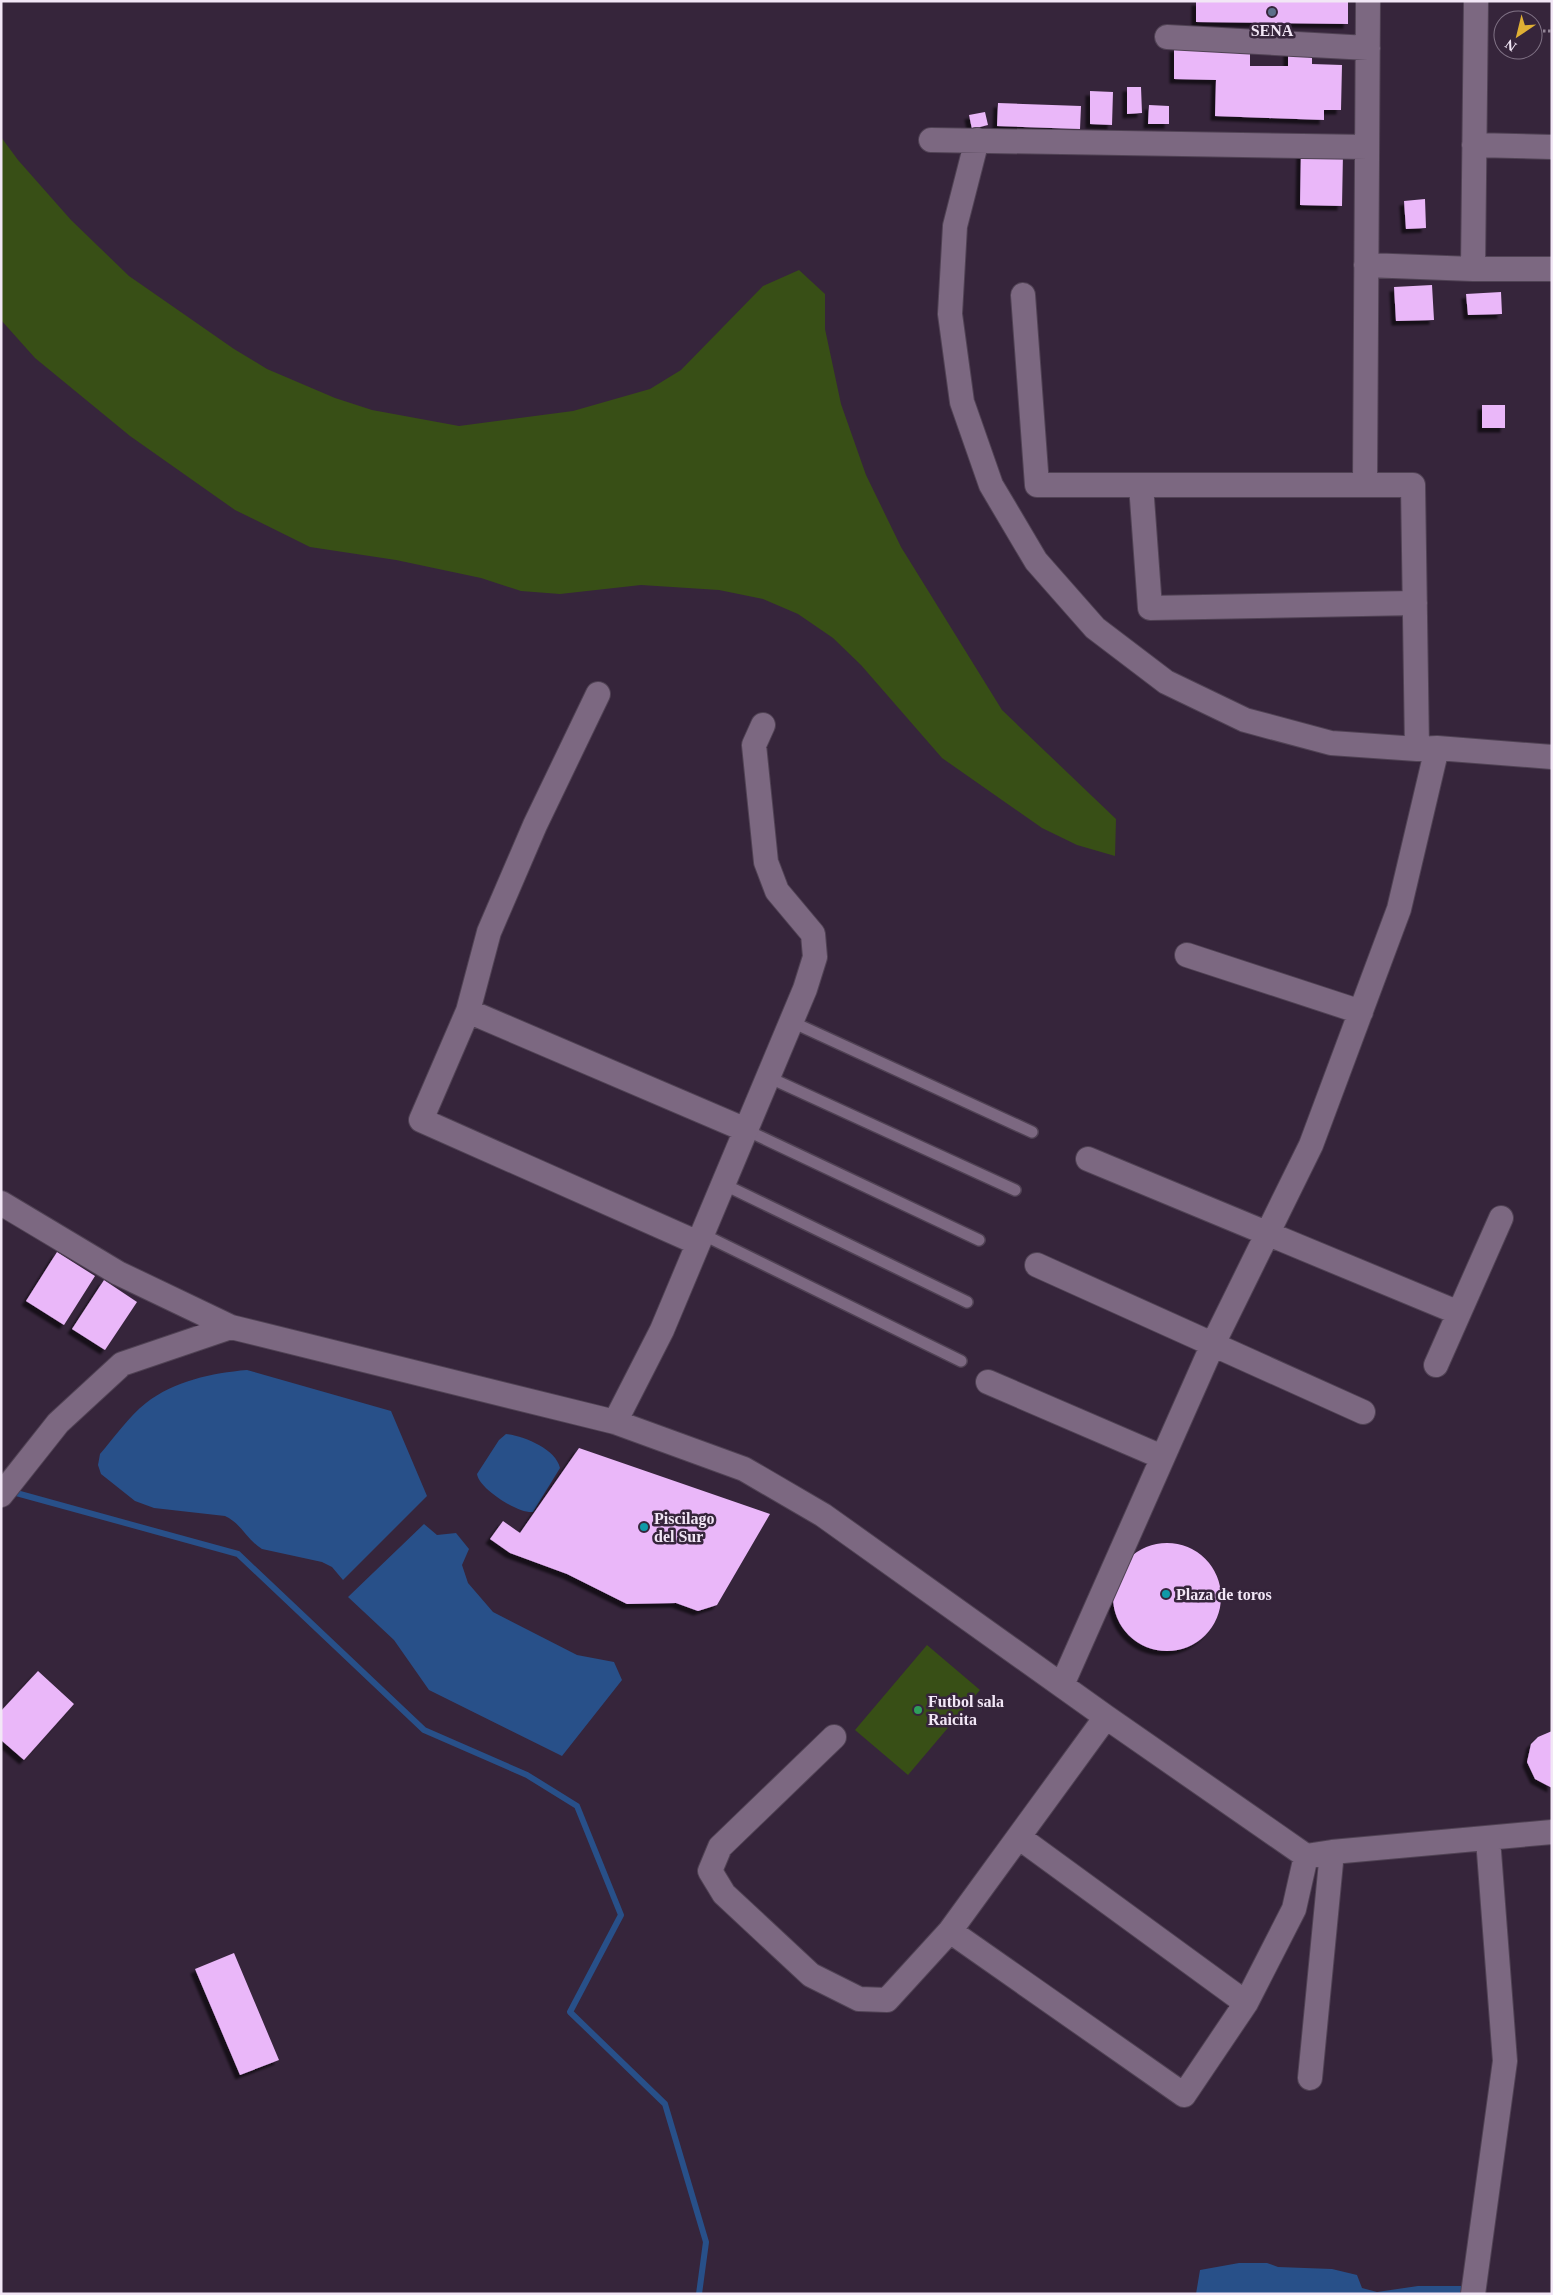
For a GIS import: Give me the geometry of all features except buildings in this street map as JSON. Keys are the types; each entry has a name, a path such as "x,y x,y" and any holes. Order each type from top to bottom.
{"street":[{"path":"1365,484 1368,1"},
{"path":"1473,269 1476,1"},
{"path":"1167,37 1368,48"},
{"path":"931,140 1367,147"},
{"path":"977,140 955,226 950,314 962,402 991,485 1036,561 1095,628 1174,686 1245,720 1331,744 1552,757"},
{"path":"1474,145 1552,147"},
{"path":"1366,265 1473,269 1552,268"},
{"path":"1023,295 1037,485 1413,485 1415,604 1427,749 1399,909 1312,1145 1214,1344 1062,1685"},
{"path":"1141,485 1150,608 1415,604"},
{"path":"598,694 535,825 489,932 468,1010 421,1120 700,1238"},
{"path":"615,1422 662,1330 806,989 815,956 813,934 777,891 766,862 754,745 763,725"},
{"path":"1188,955 1361,1012"},
{"path":"468,1010 746,1130"},
{"path":"1088,1158 1268,1235 1459,1313"},
{"path":"1,1203 118,1273 231,1327 615,1422 744,1470 824,1515 1106,1717 1306,1856 1552,1832"},
{"path":"1436,1365 1501,1218"},
{"path":"1037,1264 1363,1412"},
{"path":"1,1495 58,1423 122,1364 231,1327"},
{"path":"988,1382 1162,1457"},
{"path":"834,1737 720,1847 710,1871 724,1894 811,1975 860,1999 887,2000 950,1931 1020,1838 1106,1717"},
{"path":"1020,1838 1246,2003"},
{"path":"1473,2294 1505,2061 1488,1839"},
{"path":"1310,2078 1332,1852"},
{"path":"950,1931 1184,2095 1246,2003 1294,1910 1306,1856"}],"lane":[{"path":"792,1022 1032,1132"},
{"path":"768,1077 1015,1190"},
{"path":"746,1130 979,1240"},
{"path":"723,1184 967,1302"},
{"path":"700,1238 961,1361"}],"green space":[{"path":"1,137 18,160 71,220 129,276 234,349 267,369 335,398 372,410 459,426 573,411 650,389 681,370 763,286 799,270 825,294 825,329 841,404 866,475 901,547 1002,710 1116,819 1115,856 1077,845 1042,828 942,758 861,665 833,638 798,614 763,599 719,590 641,585 560,594 521,591 481,578 396,560 310,547 235,510 130,436 35,358 1,320"},
{"name":"Futbol sala Raicita","path":"927,1645 980,1690 908,1775 855,1730"}],"water":[{"path":"247,1370 391,1411 427,1496 343,1580 332,1567 322,1562 262,1549 231,1519 225,1516 154,1508 135,1501 101,1474 98,1465 100,1454 140,1408 157,1395 194,1379 220,1373"},
{"path":"506,1434 521,1437 546,1449 557,1461 560,1468 533,1512 527,1512 510,1505 492,1493 479,1480 477,1474 499,1440"},
{"path":"424,1524 437,1535 456,1533 469,1549 462,1565 468,1583 493,1612 577,1655 614,1662 622,1680 562,1756 429,1690 394,1640 348,1597"},
{"path":"1239,2263 1267,2263 1278,2267 1332,2269 1357,2275 1362,2288 1377,2292 1418,2286 1462,2286 1461,2294 1196,2294 1200,2270"}],"waterway":[{"path":"9,1491 238,1554 424,1730 527,1775 577,1806 621,1915 570,2012 665,2104 706,2242 699,2294"}],"place":[{"name":"SENA","path":"1272,12"},
{"name":"Piscilago del Sur","path":"644,1527"},
{"name":"Plaza de toros","path":"1166,1594"},
{"name":"Futbol sala Raicita","path":"918,1710"}]}
